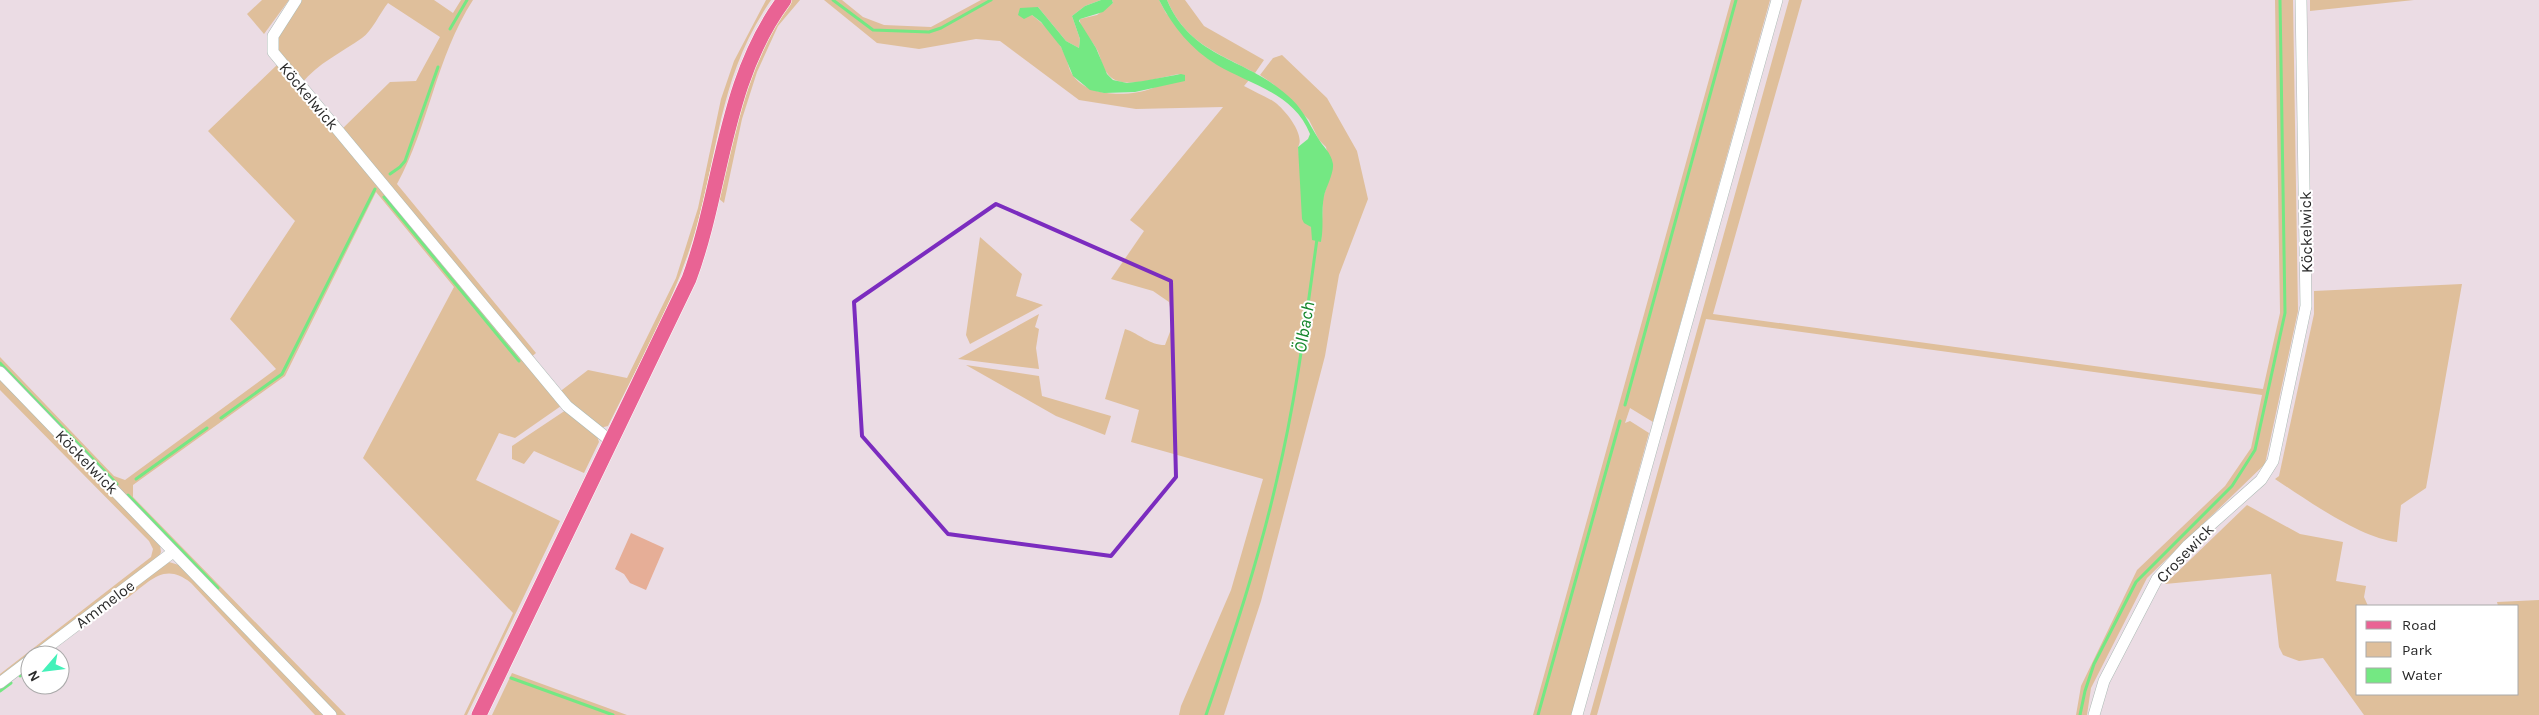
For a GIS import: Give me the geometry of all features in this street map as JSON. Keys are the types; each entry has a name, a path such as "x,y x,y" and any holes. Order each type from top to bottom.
{"main road":[{"path":"479,715 689,279 709,217 726,135 743,76 755,47 784,0"}],"street":[{"name":"Köckelwick","path":"296,0 272,36 273,52 567,406 612,442"},
{"path":"1577,715 1777,0"},
{"name":"Köckelwick","path":"2273,461 2306,306 2301,0"},
{"name":"Köckelwick","path":"0,372 331,715"},
{"name":"Crosewick","path":"2094,715 2104,681 2157,579 2188,545 2261,480 2273,461"},
{"name":"Ammeloe","path":"50,645 173,552"},
{"path":"0,683 20,668"}],"highlighted area":[{"path":"996,204 1171,281 1176,477 1111,556 948,534 862,436 854,302"}],"green space":[{"path":"262,0 289,0 264,34 247,14"},
{"path":"298,0 434,0 453,13 461,0 473,0 460,22 450,45 417,139 397,184 536,353 530,358 561,406 515,438 499,433 476,480 560,521 467,715 464,715 513,613 363,458 454,287 376,192 285,376 133,485 133,497 346,715 334,715 0,370 0,357 114,476 125,480 276,369 230,319 295,221 208,131 278,64 341,130 390,82 416,81 440,37 388,3 366,35 322,64 302,83 277,53 274,43"},
{"path":"766,0 771,0 740,57 730,85 703,201 687,257 656,331 608,426 600,428 558,393 588,370 627,378 676,278 698,208 721,99 734,61"},
{"path":"789,0 800,0 778,26 757,72 742,119 724,203 718,198 750,68"},
{"path":"824,0 842,0 863,17 884,25 931,27 981,0 1101,0 1085,6 1072,16 1080,39 1079,48 1066,41 1038,7 1032,15 1046,27 1058,42 1072,74 1079,82 1088,88 1098,91 1121,94 1153,88 1180,74 1131,83 1113,79 1105,70 1094,44 1083,31 1080,19 1097,15 1113,3 1112,0 1159,0 1166,13 1217,64 1249,80 1244,86 1273,101 1283,109 1293,122 1300,142 1298,147 1309,224 1321,242 1323,198 1331,173 1326,147 1319,140 1309,120 1273,84 1260,75 1273,58 1282,55 1327,98 1357,151 1368,199 1339,275 1325,356 1261,601 1224,715 1179,715 1181,706 1231,590 1263,479 1131,442 1139,410 1105,399 1125,329 1159,345 1165,345 1173,324 1169,302 1153,291 1111,279 1144,231 1130,220 1223,107 1136,109 1079,100 1000,41 976,39 919,49 877,43"},
{"path":"1167,0 1185,0 1204,26 1264,60 1255,73 1215,52 1193,37 1183,27"},
{"path":"1731,0 1770,0 1653,422 1630,408 1625,423 1630,421 1649,433 1572,715 1533,715"},
{"path":"1789,0 1802,0 1713,314 2263,389 2280,313 2275,0 2293,0 2298,311 2265,464 2147,578 2091,688 2087,715 2076,715 2081,686 2137,570 2225,486 2251,448 2262,395 1706,319 1597,715 1590,715"},
{"path":"2310,0 2414,0 2310,11"},
{"path":"980,237 1022,274 1016,296 1043,305 970,344 966,335"},
{"path":"2462,284 2426,488 2401,505 2397,542 2382,539 2351,526 2275,479 2279,476 2314,314 2314,291"},
{"path":"1039,314 1035,327 1039,329 1036,348 1039,369 958,359"},
{"path":"966,365 1039,376 1042,396 1111,416 1105,435 1056,416"},
{"path":"0,378 160,545 161,552 158,559 46,645 37,645 151,557 153,549 149,541 0,390"},
{"path":"566,410 597,436 599,442 584,473 534,451 524,464 512,459 512,446"},
{"path":"2247,505 2300,534 2343,542 2336,581 2366,586 2364,597 2368,605 2356,605 2356,695 2519,695 2519,605 2498,605 2497,602 2539,600 2539,715 2364,715 2323,658 2299,661 2283,655 2279,647 2271,574 2165,584"},
{"path":"169,562 182,566 327,715 315,715 191,583 181,577 173,574 157,576 126,599 123,595"},
{"path":"20,659 20,665 0,680 0,674"},
{"path":"512,673 627,715 492,715"}],"shaded area":[{"path":"631,533 664,548 646,590 630,583 624,574 615,569"}],"water":[{"path":"1101,0 1112,0 1113,3 1103,12 1080,19 1079,21 1096,48 1107,74 1113,80 1127,83 1181,74 1185,75 1185,81 1135,92 1104,93 1090,90 1073,76 1061,47 1041,22 1032,15 1024,19 1018,15 1020,8 1038,7 1066,41 1079,48 1080,39 1072,16 1085,6"},
{"path":"1159,0 1167,0 1178,19 1190,34 1205,46 1271,82 1297,105 1304,115 1329,153 1333,164 1324,196 1321,242 1312,240 1311,227 1304,223 1302,219 1298,147 1308,139 1310,134 1303,120 1283,99 1217,65 1199,52 1183,37"}],"waterway":[{"path":"450,29 467,0"},
{"path":"833,0 873,30 929,32 941,28 991,0"},
{"path":"1625,405 1736,0"},
{"path":"2080,715 2085,691 2094,664 2136,582 2232,486 2255,450 2285,313 2280,0"},
{"path":"390,174 405,161 438,67"},
{"path":"221,418 282,374 375,189"},
{"path":"384,197 519,361"},
{"name":"Ölbach","path":"1206,715 1245,598 1262,539 1284,449 1305,329 1317,239"},
{"path":"0,363 117,484"},
{"path":"1538,715 1620,421"},
{"path":"136,479 207,428"},
{"path":"128,495 218,588"},
{"path":"511,678 613,715"},
{"path":"0,691 11,683"}]}
